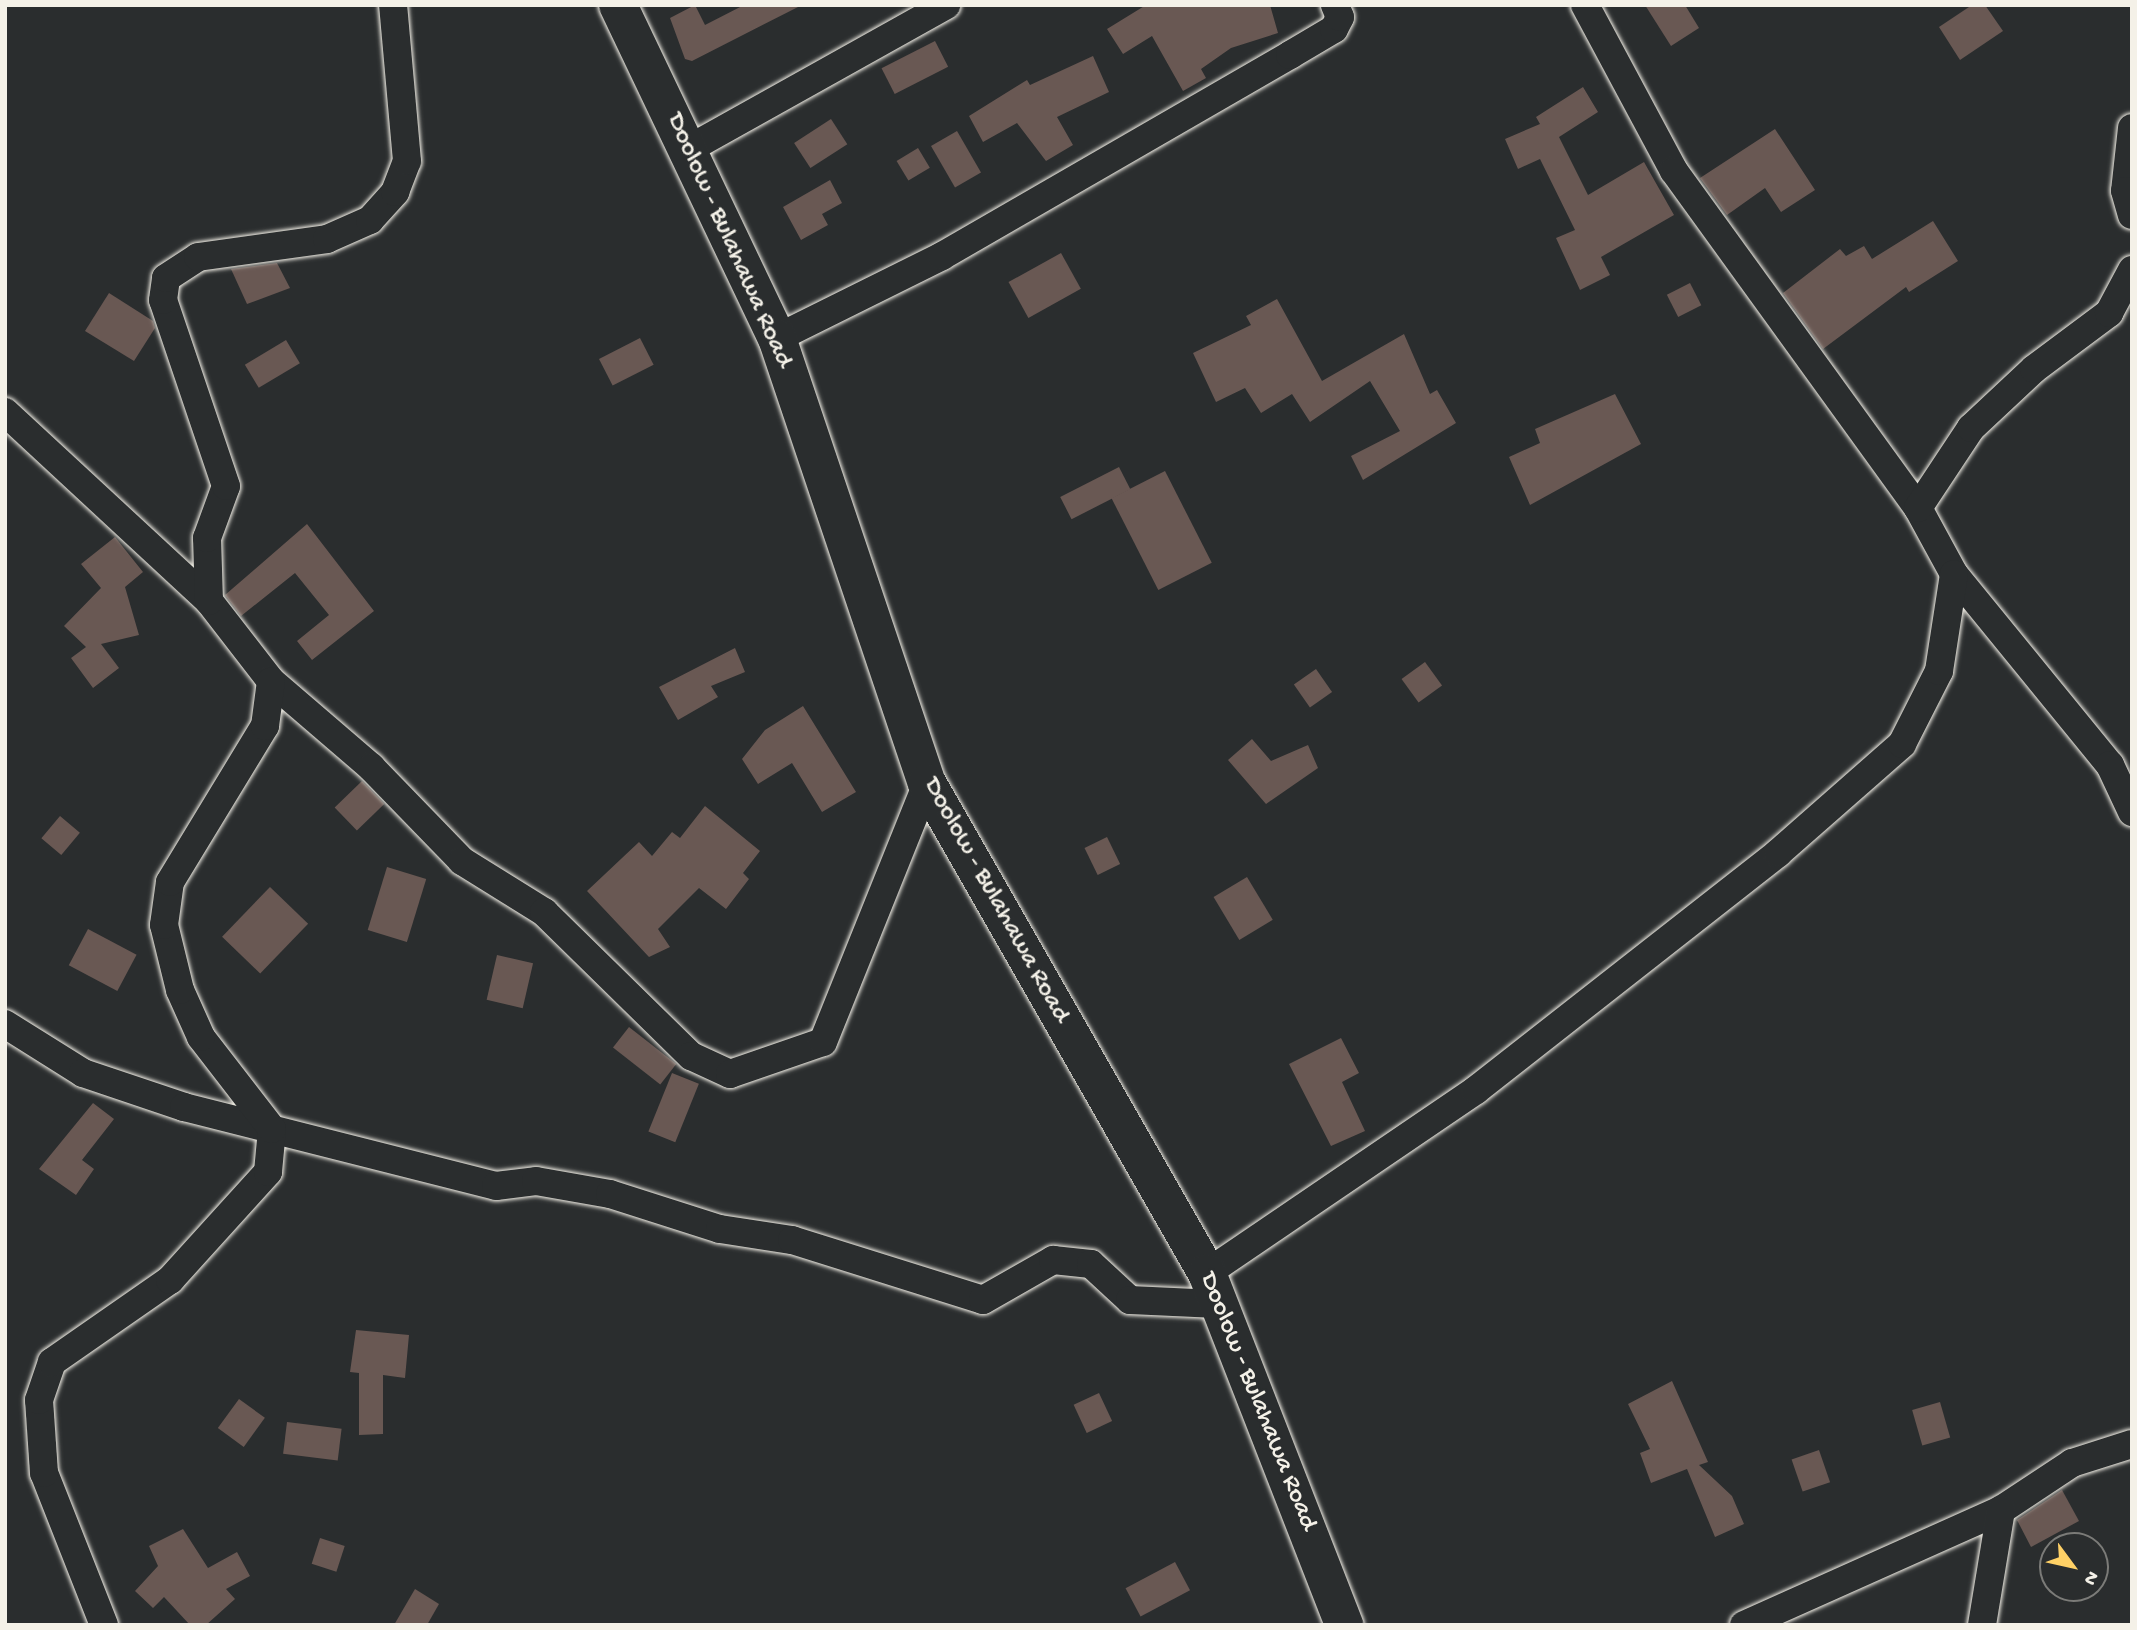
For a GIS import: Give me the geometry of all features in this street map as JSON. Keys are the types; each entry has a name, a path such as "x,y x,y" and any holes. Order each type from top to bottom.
{"main road":[{"name":"Doolow - Bulahawa Road","path":"618,5 777,338 927,783 1212,1289 1345,1625"}],"street":[{"path":"209,601 207,538 226,486 163,300 166,278 198,257 327,239 370,220 395,192 407,161 393,5"},
{"path":"687,150 946,5"},
{"path":"777,338 942,256 1334,29 1340,18 1335,5"},
{"path":"1585,5 1674,171 1918,508 1954,574 2110,765 2132,812"},
{"path":"2132,128 2125,191 2132,215"},
{"path":"1918,508 1971,428 2034,369 2109,313 2132,270"},
{"path":"5,412 209,601 271,681 371,767 462,861 544,912 691,1056 730,1074 823,1042 927,783"},
{"path":"5,1024 83,1073 272,1129 496,1186 536,1181 610,1194 720,1229 792,1240 983,1300 1054,1260 1091,1264 1130,1300 1212,1289 1476,1090 1778,853 1902,744 1939,671 1954,574"},
{"path":"104,1625 44,1472 43,1387 52,1362 170,1280 244,1205 268,1172 272,1129 201,1037 180,990 164,925 170,882 265,726 271,681"},
{"path":"1744,1625 2001,1510 2072,1463 2132,1444"},
{"path":"1982,1625 2001,1510"}],"building":[{"path":"695,5 705,25 744,5 802,5 692,61 685,59 670,18"},
{"path":"1146,5 1270,5 1278,33 1231,48 1201,69 1206,78 1183,91 1152,36 1123,54 1107,29"},
{"path":"1645,5 1685,5 1699,28 1671,46"},
{"path":"1972,5 1985,5 2003,31 1960,60 1939,27"},
{"path":"935,41 948,67 895,94 882,68"},
{"path":"1093,56 1109,92 1057,117 1073,145 1046,161 1017,123 983,142 969,116 1027,80 1030,85"},
{"path":"1583,87 1598,112 1559,137 1588,195 1644,162 1674,215 1601,257 1610,275 1580,290 1556,238 1575,230 1540,159 1518,169 1505,139 1540,124 1536,117"},
{"path":"831,119 847,144 810,168 794,143"},
{"path":"1775,129 1815,190 1781,212 1765,188 1727,215 1700,178"},
{"path":"957,131 981,173 955,188 931,146"},
{"path":"918,148 930,168 908,181 897,161"},
{"path":"830,180 842,203 822,214 828,225 801,240 783,207"},
{"path":"1933,221 1958,261 1909,292 1906,287 1823,349 1783,293 1840,249 1846,256 1864,246 1872,259"},
{"path":"1061,253 1081,289 1028,318 1009,282"},
{"path":"277,263 290,288 247,304 231,269"},
{"path":"1690,283 1701,305 1678,317 1667,295"},
{"path":"109,293 153,321 155,328 134,361 85,331"},
{"path":"1277,299 1322,381 1404,334 1430,394 1437,390 1456,423 1363,480 1351,456 1400,431 1370,381 1310,422 1292,394 1261,413 1245,388 1216,402 1193,353 1251,325 1246,316"},
{"path":"640,338 654,365 613,386 599,359"},
{"path":"286,340 300,363 259,388 245,365"},
{"path":"1615,394 1641,444 1530,505 1509,457 1540,443 1535,429"},
{"path":"1119,467 1130,489 1072,519 1060,497"},
{"path":"1165,471 1212,563 1158,590 1112,498"},
{"path":"307,524 374,611 312,660 297,641 329,615 295,573 241,616 225,595"},
{"path":"115,537 143,572 125,587 139,635 101,644 119,668 93,688 71,658 86,647 64,626 101,588 81,564"},
{"path":"735,648 745,672 711,686 718,697 678,720 659,687"},
{"path":"1425,662 1442,685 1419,703 1402,679"},
{"path":"1316,669 1332,692 1310,707 1294,684"},
{"path":"803,706 856,792 822,812 792,763 758,784 742,759 765,730"},
{"path":"1252,739 1271,761 1308,745 1318,768 1266,804 1228,760"},
{"path":"362,781 384,804 357,830 335,807"},
{"path":"705,806 760,851 743,873 749,879 726,909 699,888 658,929 670,947 649,957 587,891 639,842 652,856 672,832 680,838"},
{"path":"60,816 80,833 61,855 41,838"},
{"path":"1107,837 1120,864 1098,875 1085,848"},
{"path":"387,867 426,879 407,942 368,930"},
{"path":"1247,877 1273,920 1239,940 1214,897"},
{"path":"270,887 308,924 260,973 222,937"},
{"path":"88,929 137,955 117,991 69,965"},
{"path":"497,955 533,963 523,1008 487,1000"},
{"path":"629,1027 676,1064 660,1084 613,1047"},
{"path":"1341,1038 1359,1073 1342,1082 1365,1131 1331,1146 1289,1064"},
{"path":"672,1073 699,1084 675,1142 648,1131"},
{"path":"93,1103 114,1119 82,1160 94,1169 76,1195 39,1169"},
{"path":"356,1330 409,1335 405,1378 383,1375 383,1434 359,1435 359,1373 350,1372"},
{"path":"1672,1381 1708,1462 1699,1465 1732,1496 1744,1524 1715,1537 1687,1469 1651,1483 1640,1453 1650,1449 1628,1404"},
{"path":"1099,1393 1112,1421 1087,1433 1074,1405"},
{"path":"239,1399 265,1418 244,1447 218,1428"},
{"path":"1940,1402 1950,1438 1922,1446 1912,1410"},
{"path":"287,1422 342,1429 338,1460 283,1454"},
{"path":"1819,1450 1830,1482 1803,1492 1792,1459"},
{"path":"2062,1490 2079,1521 2059,1532 2039,1532 2039,1543 2031,1547 2017,1520"},
{"path":"183,1529 208,1568 237,1552 250,1576 226,1589 235,1599 206,1625 190,1625 164,1597 153,1608 135,1591 158,1566 149,1546"},
{"path":"320,1538 345,1546 336,1572 312,1564"},
{"path":"1175,1562 1190,1590 1141,1617 1126,1588"},
{"path":"415,1589 439,1604 427,1625 394,1625"}]}
